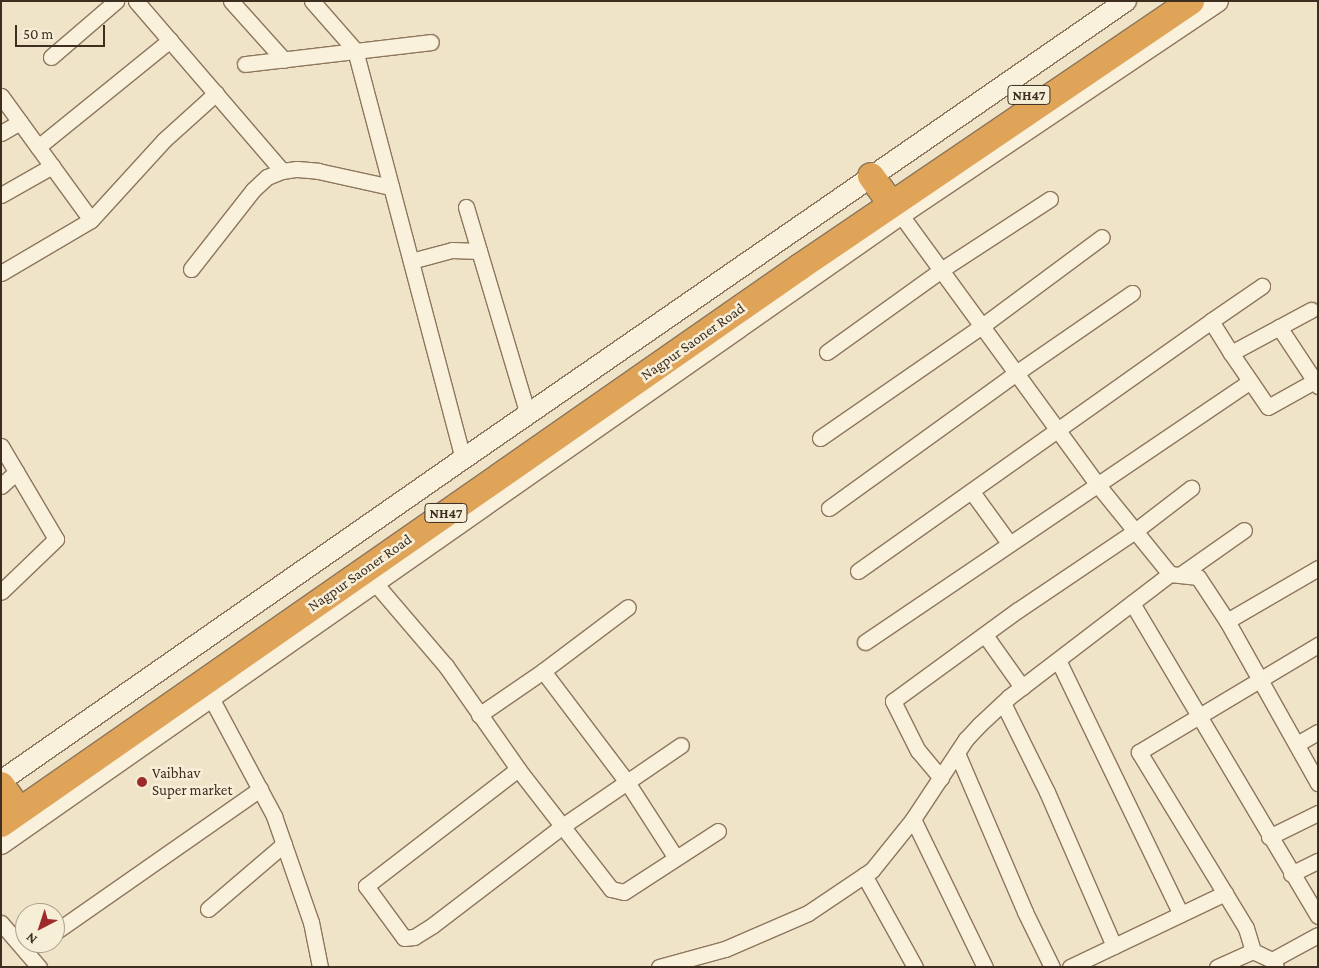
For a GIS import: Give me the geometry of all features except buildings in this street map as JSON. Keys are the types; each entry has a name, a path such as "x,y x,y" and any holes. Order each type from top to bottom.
{"highway":[{"name":"NH47","path":"895,193 1165,1"},
{"name":"NH47","path":"895,193 1191,1"},
{"name":"Nagpur Saoner Road","path":"4,793 895,193"},
{"name":"Nagpur Saoner Road","path":"1,824 895,193"}],"street":[{"path":"51,57 116,1"},
{"path":"136,1 282,171"},
{"path":"231,1 284,60"},
{"path":"312,1 355,50 463,459"},
{"path":"1,844 210,696 375,583 895,193 1126,1"},
{"path":"4,793 463,459 528,415 895,193 1218,1"},
{"path":"38,147 170,40"},
{"path":"245,64 431,42"},
{"path":"1,274 91,220 164,140 216,93"},
{"path":"1,96 91,220"},
{"path":"1,133 20,122"},
{"path":"1,195 52,166"},
{"path":"191,269 252,190 267,177 282,171 298,169 318,171 391,187"},
{"path":"895,193 941,270 1097,484 1135,531 1175,575 1198,577 1227,621 1318,783"},
{"path":"827,352 941,270 1050,198"},
{"path":"466,208 528,415"},
{"path":"820,438 982,326 1102,237"},
{"path":"411,262 452,250 479,251"},
{"path":"858,571 1262,286"},
{"path":"828,508 1016,373 1132,293"},
{"path":"1231,353 1311,310"},
{"path":"1211,321 1268,407 1317,382 1279,327"},
{"path":"866,642 1250,382"},
{"path":"1,446 56,539 1,592"},
{"path":"1,486 16,472"},
{"path":"941,778 918,751 893,701 1135,531 1191,488"},
{"path":"972,492 1010,543"},
{"path":"660,967 725,950 808,913 872,870 913,819 966,739 1003,702 1132,603 1244,530"},
{"path":"1227,621 1318,568"},
{"path":"375,583 446,666 479,716 518,769 561,827 611,889 624,892 718,831"},
{"path":"1132,603 1269,837 1318,916"},
{"path":"479,716 628,607"},
{"path":"985,635 1022,687"},
{"path":"1318,646 1139,752 1246,928 1253,950 1274,963 1318,935"},
{"path":"1058,660 1181,914"},
{"path":"543,671 627,782 676,858"},
{"path":"210,696 274,816 311,922 320,967"},
{"path":"1003,702 1047,792 1114,946"},
{"path":"1297,744 1318,732"},
{"path":"518,769 366,886 404,938 414,937 433,925 561,827 681,745"},
{"path":"957,753 1025,912 1052,967"},
{"path":"65,925 260,789"},
{"path":"1269,837 1318,813"},
{"path":"913,819 985,967"},
{"path":"208,909 284,844"},
{"path":"1291,874 1318,861"},
{"path":"864,875 915,967"},
{"path":"1070,967 1225,893"},
{"path":"1,922 15,939"},
{"path":"1217,967 1253,950"},
{"path":"27,953 39,967"}],"place":[{"name":"Vaibhav Super market","path":"142,782"}]}
